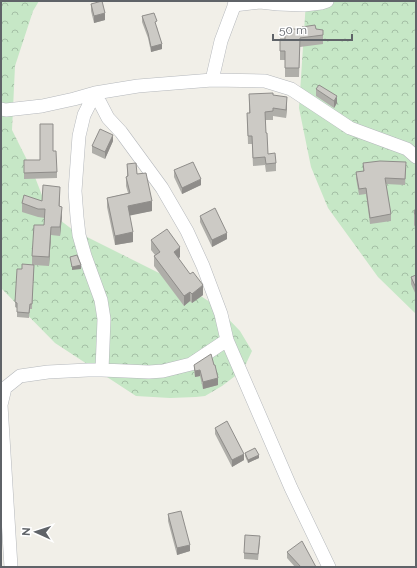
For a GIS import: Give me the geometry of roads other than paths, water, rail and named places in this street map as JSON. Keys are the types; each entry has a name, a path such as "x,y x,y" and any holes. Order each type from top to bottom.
{"street":[{"path":"212,80 221,42 235,3 260,2 304,5 327,1"},
{"path":"1,109 6,110 42,106 95,93 138,86 212,80 265,81 291,89 350,128 407,148 416,157"},
{"path":"95,93 108,118 121,132 162,188 187,231 203,266 221,314 227,340 291,488 328,567"},
{"path":"95,93 84,115 78,136 75,191 80,235 85,256 100,300 104,319 102,370"},
{"path":"11,567 1,405 5,388 20,376 48,372 102,370 149,372 163,371 191,364 227,340"}]}
